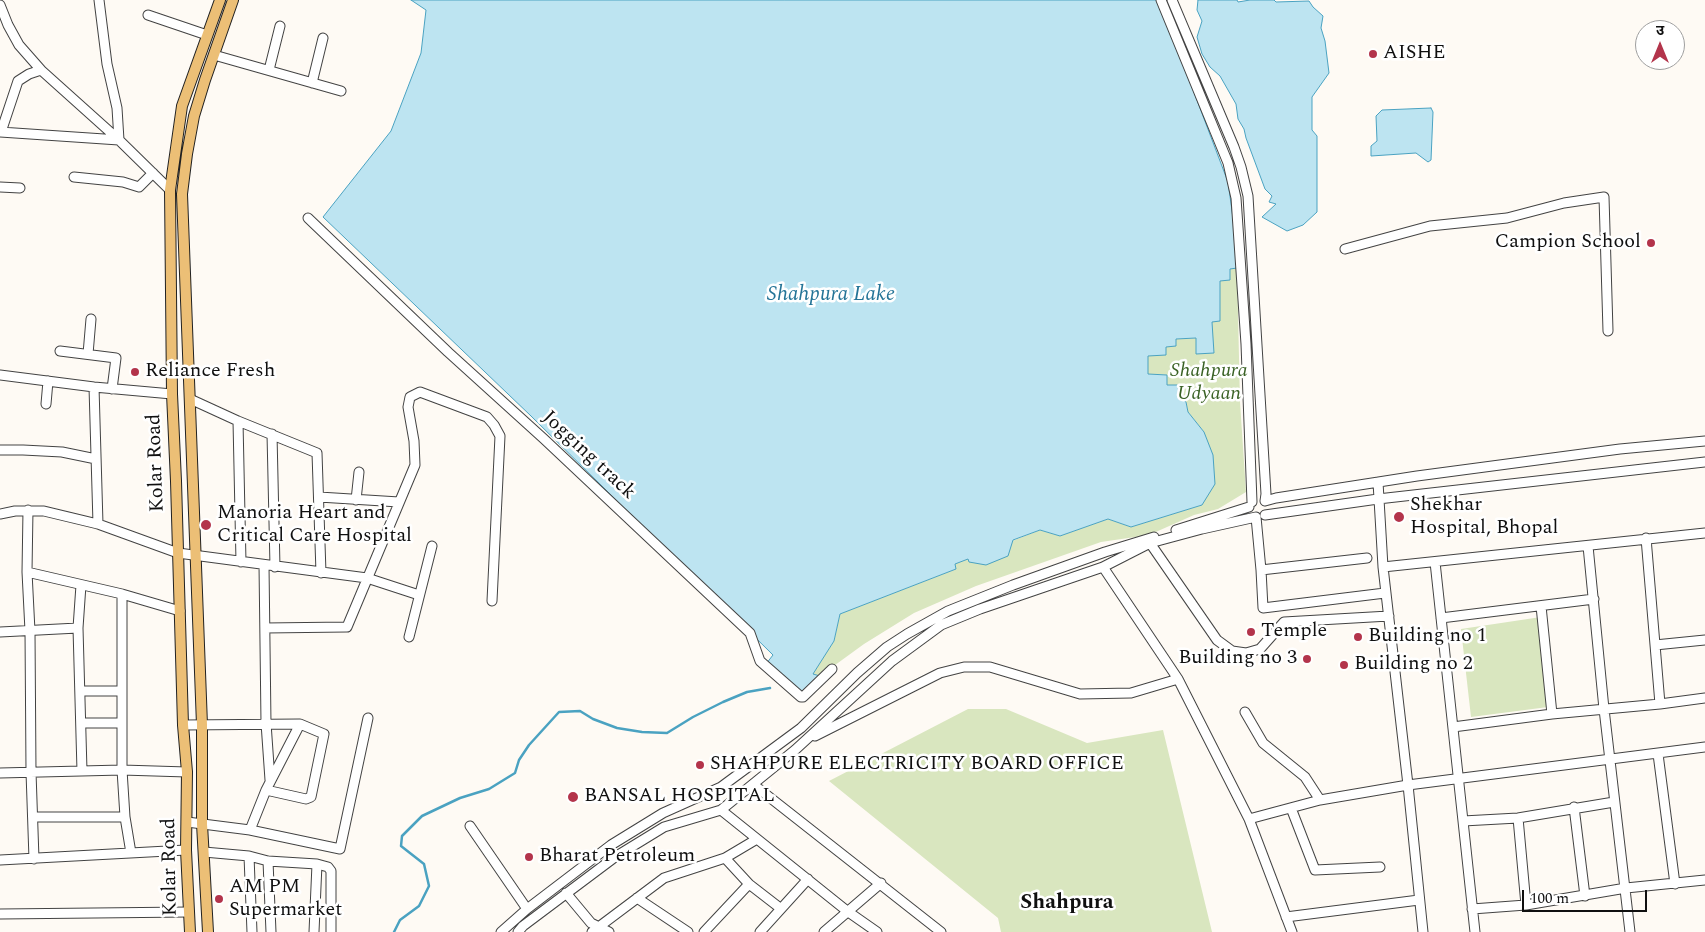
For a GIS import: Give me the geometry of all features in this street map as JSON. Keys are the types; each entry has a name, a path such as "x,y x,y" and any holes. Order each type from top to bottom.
{"main road":[{"name":"Kolar Road","path":"190,932 186,850 187,772 183,725 172,394 170,190 182,106 220,0"},
{"name":"Kolar Road","path":"208,932 202,824 202,725 182,194 186,154 194,116 233,0"},
{"path":"172,352 188,352"},
{"path":"186,850 204,852"}],"street":[{"path":"98,0 106,64 117,108 119,140"},
{"path":"1161,0 1228,163 1235,188 1246,344 1250,504 1251,513 1260,516"},
{"path":"1172,0 1234,147 1248,196 1265,464 1265,502"},
{"path":"1,4 8,25 19,45 41,70 119,140 170,190"},
{"path":"148,16 207,35"},
{"path":"269,70 280,26"},
{"path":"312,83 323,38"},
{"path":"214,55 341,91"},
{"path":"41,70 29,74 18,81 1,132 119,140"},
{"path":"74,177 123,182 140,187 153,173"},
{"path":"0,187 20,188"},
{"path":"1345,249 1430,226 1507,218 1564,203 1604,197 1608,331"},
{"name":"Jogging track","path":"308,218 448,352 551,445 750,633 760,661 801,697 832,669"},
{"path":"88,354 91,319"},
{"path":"60,351 116,358 112,389"},
{"path":"0,375 112,389 172,394"},
{"path":"46,404 48,381"},
{"path":"94,387 98,524"},
{"path":"265,628 347,627 415,465 414,441 408,406 410,397 420,392 487,418 494,425 500,436 492,601"},
{"path":"190,399 317,453 321,573"},
{"path":"238,421 240,562"},
{"path":"272,434 275,567"},
{"path":"1265,502 1276,498 1378,482 1620,449 1705,441"},
{"path":"0,450 62,452 96,459"},
{"path":"518,932 615,857 664,827 721,810 754,785 892,661 941,625 980,609 1103,567 1150,543 1260,516 1378,498 1705,462"},
{"path":"356,500 360,472"},
{"path":"1378,482 1382,567 1408,785 1423,932"},
{"path":"319,497 399,502"},
{"path":"501,932 527,909 611,845 663,813 721,786 801,728 856,673 888,647 948,611 1105,552 1250,504 1260,498 1268,507 1260,516 1263,608 1385,592"},
{"path":"28,510 30,772 34,859"},
{"path":"0,514 28,510 44,511 98,524 178,553 367,578 419,595"},
{"path":"1382,567 1705,533"},
{"path":"1646,538 1660,704"},
{"path":"1150,543 1217,640 1232,651 1246,653 1260,649 1284,622 1389,616"},
{"path":"409,637 432,546"},
{"path":"1588,546 1614,802 1630,932"},
{"path":"1262,570 1367,558"},
{"path":"1435,562 1475,932"},
{"path":"264,565 266,723 270,781"},
{"path":"1103,567 1178,679 1249,819 1292,932"},
{"path":"27,572 122,594 180,611"},
{"path":"81,584 78,628 82,771"},
{"path":"122,594 122,770 125,817 131,853"},
{"path":"1441,618 1594,599"},
{"path":"1541,606 1552,714"},
{"path":"0,632 78,628"},
{"path":"1655,645 1705,640"},
{"path":"804,741 940,673 964,667 990,667 1080,694 1131,693 1178,679"},
{"path":"80,691 121,691"},
{"path":"1453,727 1552,714 1705,698"},
{"path":"1246,712 1263,743 1305,777 1320,800"},
{"path":"187,822 250,830 340,849 368,718"},
{"path":"81,723 121,723"},
{"path":"183,725 300,724 324,734 311,797 306,799 266,790"},
{"path":"250,830 270,781 300,724"},
{"path":"801,728 804,741"},
{"path":"1249,819 1320,800 1408,785 1705,747"},
{"path":"1658,754 1675,884"},
{"path":"0,773 122,770 187,772"},
{"path":"754,785 941,932"},
{"path":"1463,821 1518,818 1574,807 1614,802"},
{"path":"1574,807 1585,896"},
{"path":"1292,808 1315,870 1380,867"},
{"path":"721,810 847,911 877,932"},
{"path":"33,817 125,817"},
{"path":"1518,818 1526,904"},
{"path":"470,826 527,909"},
{"path":"592,932 605,930 637,898 664,878 725,858 758,839"},
{"path":"0,860 186,850"},
{"path":"204,852 249,856 268,861 328,866 331,871 330,932"},
{"path":"249,856 252,932"},
{"path":"725,858 749,884 780,908"},
{"path":"268,861 271,932"},
{"path":"314,932 317,864"},
{"path":"760,932 808,879"},
{"path":"1472,909 1585,896 1626,888 1705,880"},
{"path":"824,932 881,883"},
{"path":"704,932 749,884"},
{"path":"566,893 590,923 605,930"},
{"path":"637,898 688,932"},
{"path":"1286,917 1419,900"},
{"path":"0,914 188,912"}],"green space":[{"name":"Shahpura Udyaan","path":"1230,268 1237,268 1240,402 1246,492 1218,509 1194,515 1149,535 1101,542 976,586 914,613 864,644 820,676 812,674 834,641 840,614 956,569 954,564 1040,530 1060,536 1108,519 1131,527 1202,505 1204,432 1188,412 1186,402 1167,385 1166,375 1148,374 1148,356 1166,347 1176,339 1196,338 1196,354 1212,321 1220,321 1220,281"},
{"path":"1541,617 1548,707 1471,717 1461,629"},
{"path":"968,709 1006,709 1087,743 1163,730 1212,932 1001,932 998,918 829,781"}],"water":[{"name":"Shahpura Lake","path":"411,0 1159,0 1228,182 1233,218 1237,268 1230,269 1230,280 1220,281 1220,321 1212,322 1214,353 1196,354 1196,338 1176,339 1176,346 1166,347 1166,355 1148,356 1148,374 1167,375 1167,385 1178,385 1179,396 1186,402 1188,412 1204,432 1213,455 1215,484 1202,505 1131,527 1108,519 1060,536 1040,530 1013,540 1008,556 986,565 969,562 968,559 955,564 956,569 840,614 834,641 813,674 820,676 801,693 766,664 773,655 531,416 323,217 391,131 421,53 426,10"},
{"path":"1198,0 1237,0 1238,2 1250,0 1274,0 1276,2 1309,1 1323,16 1321,28 1325,41 1329,73 1312,97 1312,130 1317,136 1317,212 1303,225 1287,231 1262,217 1276,204 1269,202 1272,196 1265,189 1244,129 1238,119 1236,104 1220,76 1210,67 1202,54 1197,37 1202,21 1197,10"},
{"path":"1431,108 1433,112 1431,160 1428,162 1416,153 1371,156 1371,146 1377,141 1376,116 1382,110"}],"waterway":[{"path":"394,932 400,920 419,906 429,886 424,864 401,846 402,836 422,816 460,798 489,789 515,773 519,760 529,745 559,712 580,711 593,719 617,728 667,733 723,702 747,692 770,688"}],"place":[{"name":"AISHE","path":"1373,54"},
{"name":"Campion School","path":"1651,243"},
{"name":"Reliance Fresh","path":"135,372"},
{"name":"Shekhar Hospital, Bhopal","path":"1399,517"},
{"name":"Manoria Heart and Critical Care Hospital","path":"206,525"},
{"name":"Temple","path":"1251,632"},
{"name":"Building no 1","path":"1358,637"},
{"name":"Building no 3","path":"1307,659"},
{"name":"Building no 2","path":"1344,665"},
{"name":"SHAHPURE ELECTRICITY BOARD OFFICE","path":"700,765"},
{"name":"BANSAL HOSPITAL","path":"573,797"},
{"name":"Bharat Petroleum","path":"529,857"},
{"name":"AM PM Supermarket","path":"219,899"}],"district":[{"name":"Shahpura","path":"1067,904"}]}
